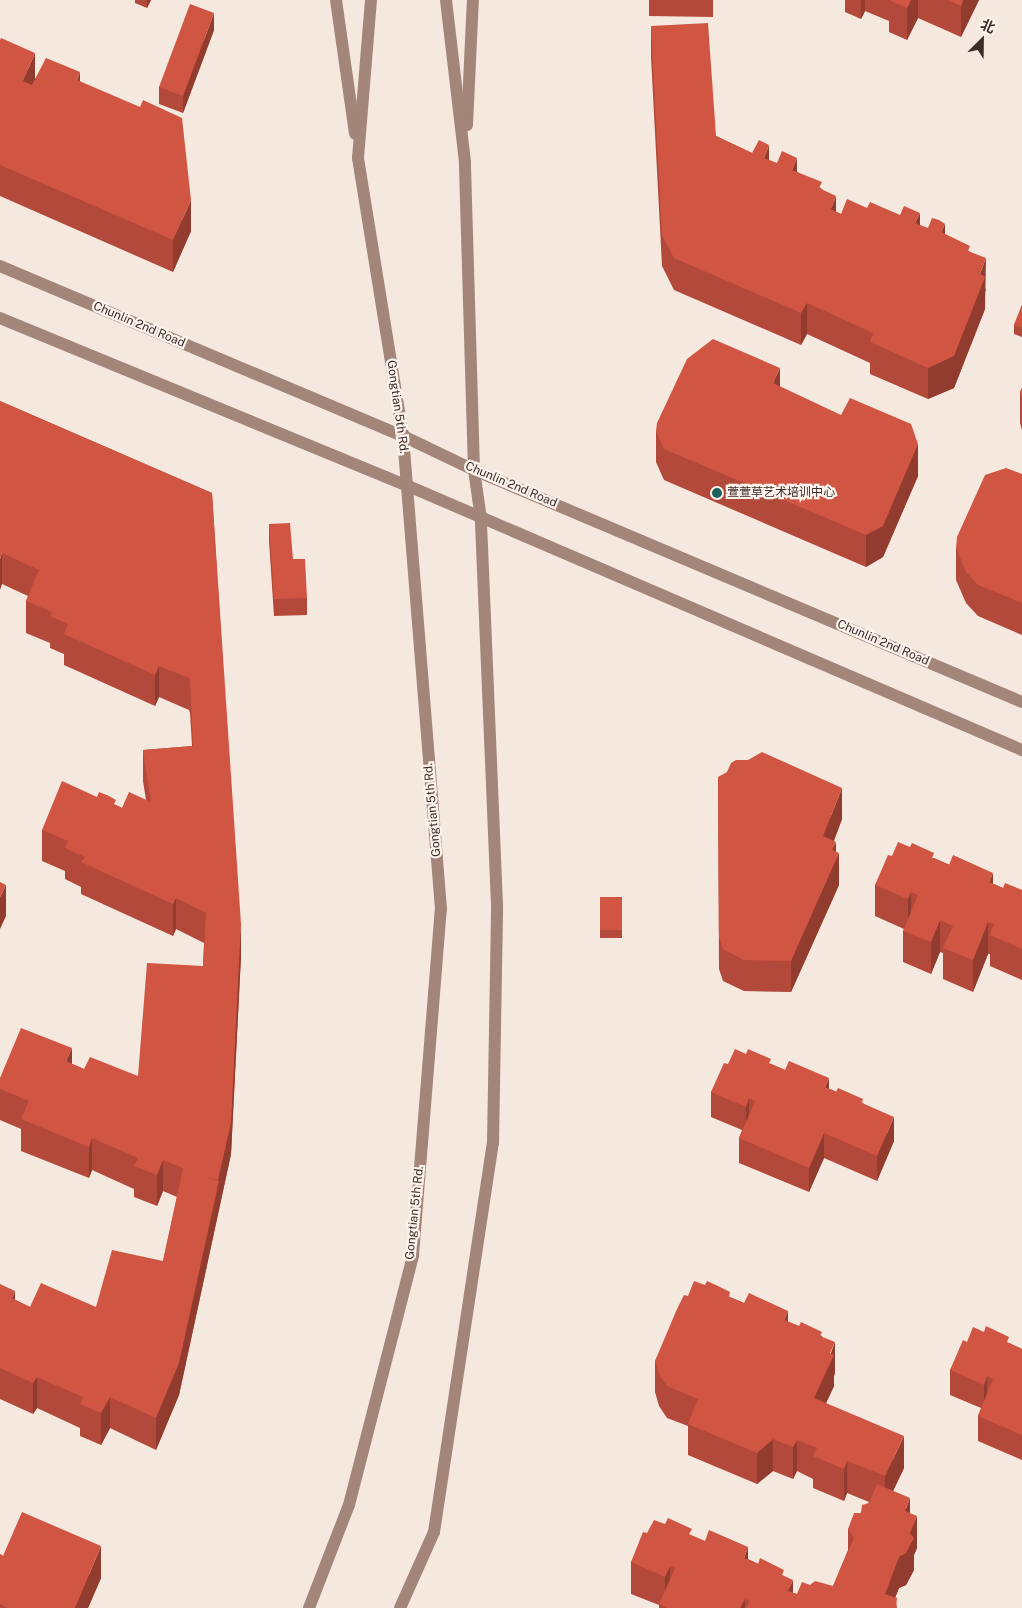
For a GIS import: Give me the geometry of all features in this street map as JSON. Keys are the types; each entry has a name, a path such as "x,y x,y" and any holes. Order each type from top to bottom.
{"main road":[{"path":"336,0 358,158"},
{"name":"Gongtian 5th Rd.","path":"309,1608 349,1506 413,1255 441,909 403,436 358,158 370,0"},
{"path":"446,0 465,162"},
{"path":"400,1608 434,1532 493,1142 497,904 481,519 474,470 465,162 473,0"},
{"name":"Chunlin 2nd Road","path":"0,266 403,436 474,470 1022,702"},
{"path":"0,318 406,485 481,519 1022,750"}],"building":[{"path":"889,0 911,0 907,8"},
{"path":"948,0 963,0 961,6"},
{"path":"190,4 214,13 183,96 159,87"},
{"path":"708,23 716,136 752,153 759,140 769,145 764,158 777,163 782,151 797,158 792,170 822,182 819,188 836,196 831,209 841,214 847,199 867,208 870,202 900,215 904,206 920,213 915,223 928,228 932,218 939,220 945,224 941,232 970,246 968,251 986,258 980,274 985,277 954,356 928,368 870,342 873,333 807,303 801,313 674,258 662,235 651,26"},
{"path":"1,38 35,53 23,81 32,85 46,58 80,72 77,80 140,107 143,100 182,118 191,200 173,240 0,165"},
{"path":"1022,305 1022,328 1014,325"},
{"path":"713,339 780,368 773,383 841,415 850,398 911,424 918,444 883,526 866,535 664,449 656,431 657,423 687,359"},
{"path":"0,401 212,493 241,924 231,1123 218,1180 205,1177 219,1181 179,1363 156,1418 110,1397 101,1413 80,1404 83,1397 37,1377 33,1383 0,1368 0,1284 15,1291 12,1298 30,1307 41,1283 96,1307 112,1250 163,1261 183,1168 163,1160 157,1175 134,1166 138,1158 92,1138 89,1147 21,1119 29,1101 0,1089 0,1078 21,1028 72,1048 66,1061 84,1069 90,1057 138,1076 147,963 203,966 206,913 176,898 173,904 81,862 85,857 65,848 68,841 42,830 62,781 97,797 99,792 109,796 116,800 114,804 122,808 129,792 151,802 143,750 193,746 190,681 189,678 159,666 155,675 64,634 68,624 50,616 52,612 26,601 39,570 2,553 0,559"},
{"path":"1006,468 1022,474 1022,603 978,585 966,572 956,548 957,537 985,475"},
{"path":"290,523 293,559 305,559 307,598 274,599 269,524"},
{"path":"762,752 842,788 823,836 836,842 832,850 839,853 791,961 744,960 723,949 719,937 718,777 727,772 731,763 736,760 748,760"},
{"path":"898,842 910,847 912,843 934,853 932,858 949,865 953,855 993,873 989,882 1003,888 1005,883 1022,890 1022,949 990,935 994,924 988,922 973,960 943,948 953,926 940,920 931,942 903,931 918,895 911,892 908,899 875,885 888,855 892,856"},
{"path":"0,882 6,885 0,897"},
{"path":"600,897 622,897 622,930 600,930"},
{"path":"735,1049 746,1054 748,1049 771,1059 769,1063 785,1070 789,1061 829,1078 825,1087 836,1092 838,1088 863,1099 862,1103 894,1117 877,1156 824,1133 809,1168 739,1138 755,1101 749,1098 746,1107 711,1092 724,1063 728,1064"},
{"path":"694,1281 705,1285 707,1281 730,1292 729,1297 744,1303 749,1293 788,1311 784,1320 799,1326 801,1322 822,1332 820,1336 835,1342 830,1353 834,1355 814,1398 904,1436 885,1476 847,1461 844,1469 813,1456 817,1448 797,1440 793,1447 773,1439 757,1453 688,1424 698,1399 667,1386 659,1374 655,1361 677,1309 684,1295 688,1296"},
{"path":"986,1326 1009,1337 1007,1342 1022,1349 1022,1435 978,1416 993,1379 987,1376 984,1385 950,1370 963,1340 967,1342 973,1327 984,1332"},
{"path":"877,1484 910,1498 905,1511 917,1516 910,1533 914,1538 906,1553 899,1557 885,1594 897,1598 896,1608 746,1608 750,1601 745,1599 740,1608 667,1608 659,1604 675,1568 670,1566 665,1577 631,1562 643,1532 647,1533 654,1520 665,1524 668,1518 692,1529 689,1534 705,1541 709,1530 748,1547 744,1558 758,1564 760,1558 784,1570 782,1575 793,1580 788,1591 797,1594 802,1582 810,1585 815,1581 833,1586 854,1538 848,1529 854,1513 861,1513 862,1505 869,1503"},
{"path":"22,1512 101,1546 75,1608 8,1608 0,1604 0,1554 3,1556"}],"place":[{"name":"萱萱草艺术培训中心","path":"717,493"}]}
